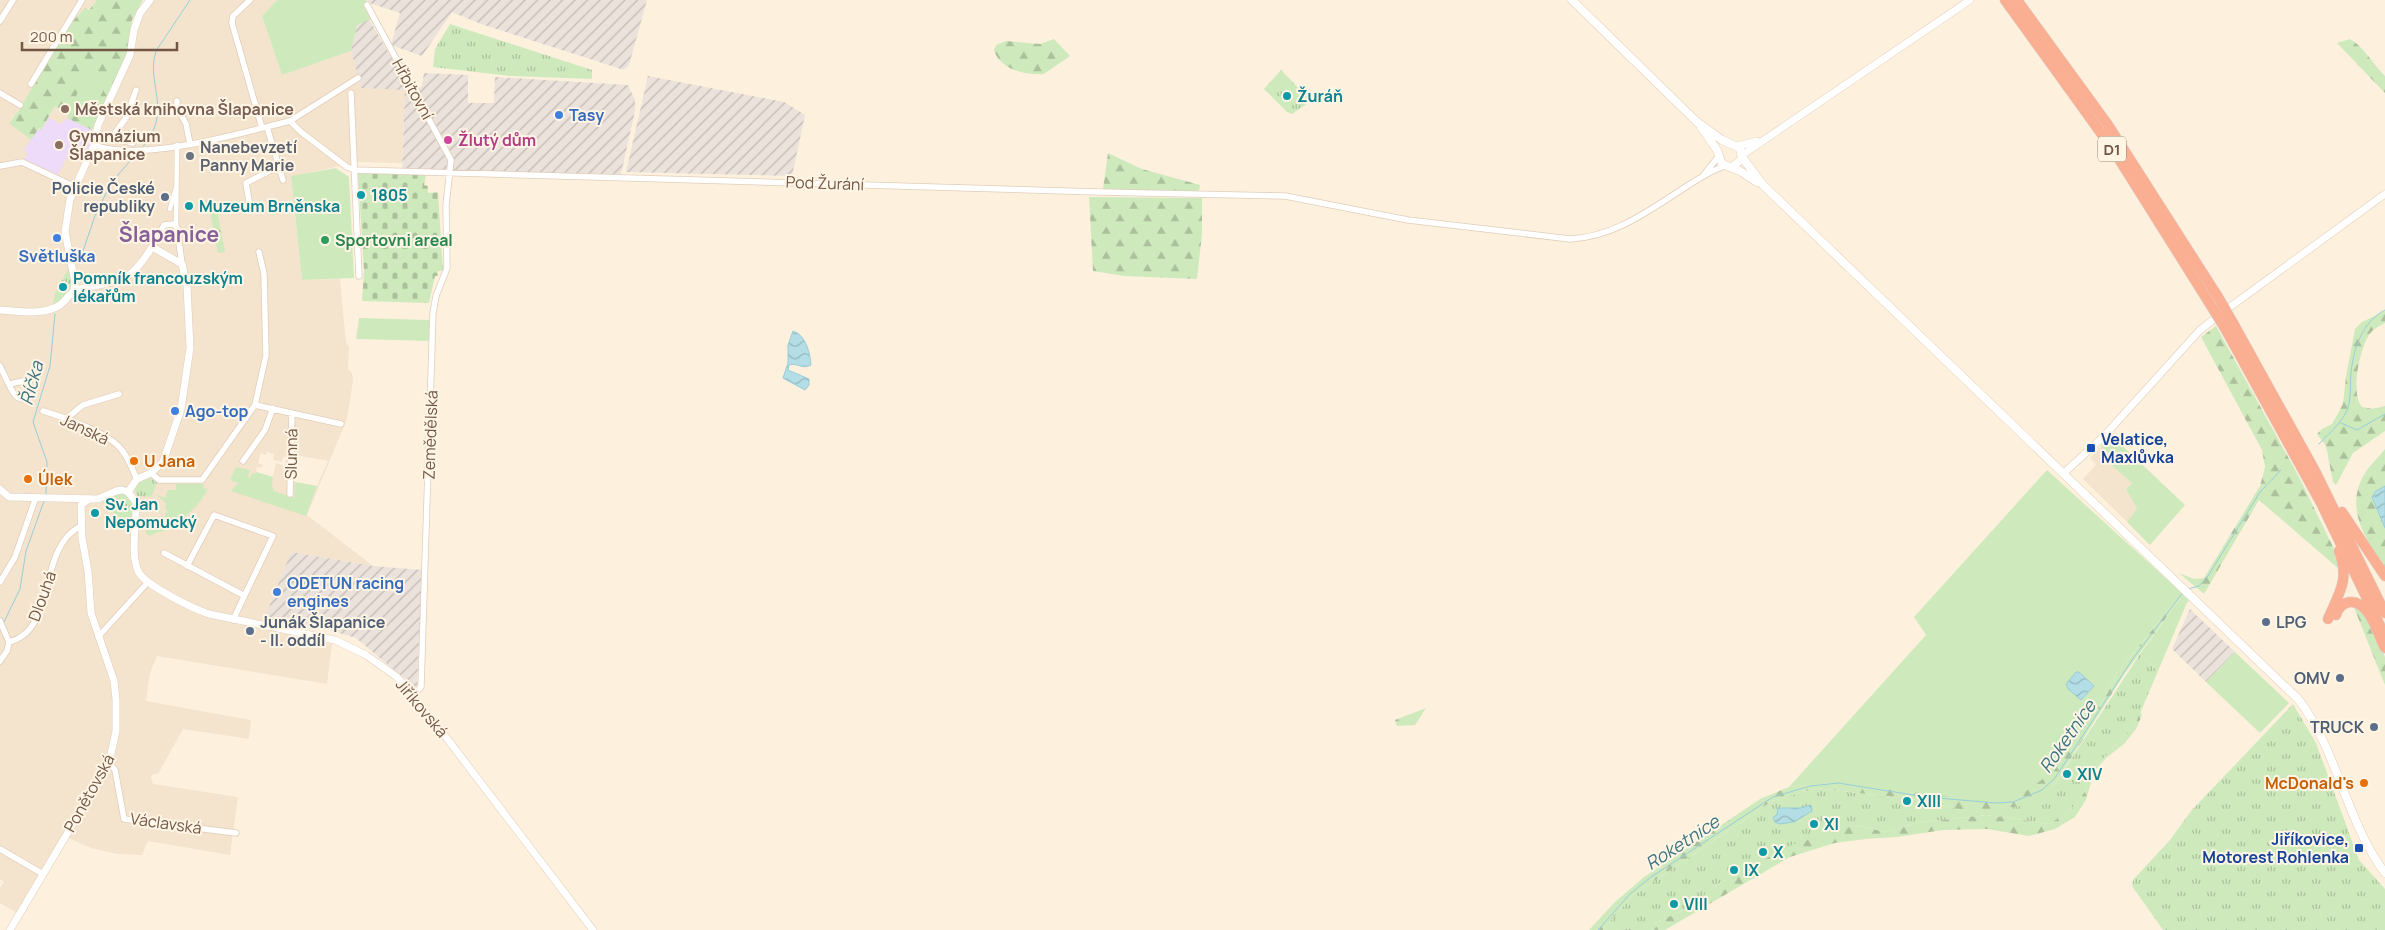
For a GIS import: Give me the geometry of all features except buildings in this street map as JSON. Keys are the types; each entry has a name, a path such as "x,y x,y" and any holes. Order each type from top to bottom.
{"highway":[{"name":"D1","path":"2005,0 2108,144 2214,300"},
{"name":"D1","path":"2017,0 2108,125 2214,300 2315,471 2385,613"},
{"name":"D1","path":"2229,326 2321,503 2385,636"},
{"path":"2315,471 2385,576"},
{"path":"2321,503 2341,555 2344,573 2342,590 2331,620 2341,606 2352,602 2359,604 2366,609 2385,648"}],"main road":[{"path":"1572,0 1697,122 1728,143 1738,146 1742,156 1764,185 2270,671 2309,713 2322,738 2354,818 2375,859 2385,873"},
{"path":"1697,122 1718,155 1729,167 1764,185"},
{"path":"1718,155 1720,148 1728,143"},
{"path":"1729,167 1739,164 1742,156"}],"street":[{"path":"0,21 13,0"},
{"path":"31,84 82,0"},
{"path":"0,310 47,312 61,304 74,290 75,282 65,232 70,199 94,145 98,125 130,55 134,30 140,13 150,0"},
{"path":"250,0 233,16 232,22 265,128 281,165 284,180"},
{"path":"1742,156 1763,139 1970,0"},
{"name":"Hřbitovní","path":"367,5 451,160 448,172"},
{"path":"94,145 101,148 133,151 226,138 290,121 358,78"},
{"path":"112,137 126,118 136,90"},
{"path":"0,93 20,105"},
{"path":"351,93 359,276"},
{"path":"177,102 186,124 190,144"},
{"path":"290,121 324,150 355,170 448,172"},
{"path":"97,134 133,143"},
{"path":"1738,146 1763,139"},
{"path":"128,492 137,479 151,473 163,462 181,409 189,362 187,286 176,226 177,145"},
{"path":"1701,177 1718,155"},
{"path":"0,166 22,162 75,187"},
{"path":"249,201 246,183 281,165"},
{"path":"1701,177 1729,167"},
{"name":"Pod Žurání","path":"448,172 1285,196 1408,220 1570,239 1584,238 1613,231 1701,177"},
{"name":"Zemědělská","path":"412,696 421,687 433,313 436,296 447,268 446,204 448,172"},
{"path":"170,208 177,184"},
{"path":"2230,308 2385,194"},
{"path":"74,290 115,283 122,280 140,265 166,224 176,226"},
{"path":"152,247 182,264"},
{"path":"151,473 159,480 202,480 255,405 266,355 264,274 259,252"},
{"path":"2064,473 2104,436 2200,330 2213,320"},
{"path":"0,366 10,384"},
{"path":"67,418 84,405 119,394"},
{"path":"255,405 341,424"},
{"path":"243,461 265,430 273,408"},
{"name":"Janská","path":"43,411 67,418 115,442 122,450 137,479"},
{"name":"Slunná","path":"290,494 292,413"},
{"path":"0,489 9,496 89,499 105,498 122,490 128,492 136,502 134,525 137,570 148,582 98,637"},
{"path":"0,582 15,556 38,497"},
{"path":"63,498 76,505 81,522"},
{"path":"81,522 81,505 89,499"},
{"path":"187,566 214,515 273,536 243,595 233,620"},
{"name":"Dlouhá","path":"9,642 20,640 25,635 38,613 58,551 69,534 81,522"},
{"name":"Ponětovská","path":"10,930 109,763 116,731 114,681 91,614 88,571 81,522"},
{"path":"164,553 243,595"},
{"name":"Jiříkovská","path":"148,582 195,609 233,620 335,640 351,646 397,677 593,930"},
{"path":"0,621 9,642 7,652 0,661"},
{"name":"Václavská","path":"109,763 115,770 124,819 236,833"},
{"path":"0,849 44,874"}],"shaded area":[{"path":"0,0 97,0 89,9 85,8 69,25 19,110 9,122 31,140 55,106 69,113 67,117 92,130 98,125 140,14 151,0 277,0 262,16 282,75 351,51 361,88 405,89 402,163 357,162 291,177 302,280 340,279 346,343 349,346 348,369 352,373 353,381 347,419 307,515 373,566 291,552 261,628 332,644 327,684 157,656 150,673 146,701 251,720 249,739 183,729 158,774 153,774 151,777 153,784 238,797 230,855 148,841 142,855 117,854 91,848 64,836 19,914 0,903 0,888 4,882 0,879","holes":["267,452 274,454 273,460 282,462 283,457 286,457 285,466 276,463 273,477 256,472 257,467 262,468 263,465 258,463 261,453 266,455","295,455 328,461 317,486 295,482"]},
{"path":"367,0 647,0 629,65 624,70 481,24 452,12 422,56 391,45 400,13 372,4"},
{"path":"369,19 412,93 422,86 424,73 468,75 468,103 494,103 495,77 628,85 635,100 635,111 621,174 493,173 402,169 405,90 361,88 351,51 357,25"},
{"path":"648,76 784,102 805,115 792,176 626,172"},
{"name":"Gymnázium Šlapanice","path":"49,118 61,124 67,118 92,130 93,141 83,159 69,152 58,175 24,159 28,153 24,150 35,133 39,128 41,130"},
{"path":"2101,446 2111,457 2110,463 2132,483 2126,489 2138,511 2127,522 2083,479 2096,465 2090,458"},
{"path":"291,552 373,566 422,570 417,689 356,638 330,630 264,620"},
{"path":"2190,609 2235,652 2206,682 2172,649"}],"green space":[{"path":"97,0 143,0 132,20 127,54 92,130 67,118 69,113 55,106 41,130 39,128 31,140 9,123 19,110 69,25 85,8 89,10"},
{"path":"277,0 366,0 374,18 357,25 351,51 282,75 262,16"},
{"path":"450,24 592,70 592,79 511,76 433,67 435,49"},
{"path":"1054,39 1070,56 1044,74 1029,74 1014,70 1001,62 994,50 996,45 1006,41 1040,44"},
{"path":"2350,39 2363,50 2385,76 2385,93 2337,43"},
{"path":"89,69 108,81 91,115 72,105"},
{"path":"1281,70 1311,101 1292,114 1287,112 1264,89"},
{"path":"1108,153 1142,169 1200,185 1199,192 1103,189"},
{"name":"Sportovni areal","path":"336,168 349,177 354,278 302,280 291,176"},
{"path":"358,173 426,175 424,185 428,186 428,193 438,192 443,271 438,271 438,276 435,276 429,303 362,301 364,271"},
{"path":"1089,197 1202,198 1202,234 1197,279 1124,276 1093,271"},
{"path":"209,207 217,210 225,252 218,253"},
{"path":"68,269 71,279 69,290 63,299 53,304 55,294"},
{"path":"2385,311 2385,323 2372,331 2362,350 2357,392 2358,400 2362,407 2373,409 2385,406 2385,431 2353,453 2336,485 2333,482 2326,446 2317,434 2332,424 2343,404 2355,329 2362,322"},
{"path":"359,318 430,320 429,341 356,339"},
{"path":"2216,326 2299,477 2337,555 2340,570 2259,500 2204,594 2179,573 2194,579 2204,578 2260,486 2265,467 2262,450 2201,337"},
{"path":"2111,435 2185,505 2150,545 2127,522 2137,509 2126,489 2132,483 2109,463 2108,460 2111,457 2101,446"},
{"path":"2385,449 2385,486 2376,491 2376,506 2385,528 2385,570 2360,524 2356,499 2365,473"},
{"path":"236,467 250,470 248,477 250,478 252,473 255,474 256,472 273,477 272,485 274,491 294,498 295,482 317,486 306,516 231,491 238,483 230,480"},
{"path":"2047,470 2182,593 2117,673 2101,704 2077,735 2054,771 2026,791 1987,801 1835,783 1789,787 1926,635 1914,617"},
{"path":"147,478 157,483 151,497 137,496 135,489 139,482"},
{"path":"176,484 204,484 203,488 208,489 190,513 165,530 154,533 151,536 146,534 145,527 149,518 162,522 167,510 165,509 166,503 155,494 165,498 168,490 176,490"},
{"path":"122,493 131,497 134,506 132,535 129,535 125,525 103,501"},
{"path":"2182,593 2189,600 2186,605 2180,599 2125,673 2054,785 2023,806 1965,811 1926,801 1816,788 1772,801 1632,896 1603,930 1589,930 1614,903 1644,877 1760,799 1789,787 1835,783 2077,735 2101,704 2117,673"},
{"path":"2180,599 2186,605 2158,671 2140,654"},
{"path":"2353,605 2361,608 2375,633 2385,657 2385,685"},
{"path":"2235,652 2289,703 2260,733 2206,682"},
{"path":"2140,654 2158,671 2136,723 2089,774 2084,793 2070,811 2049,824 1988,815 1922,822 1885,832 1856,825 1721,882 1686,909 1653,924 1636,924 1628,930 1603,930 1632,896 1772,801 1816,788 1926,801 1965,811 2054,785"},
{"path":"2293,704 2316,743 2359,860 2385,889 2385,930 2163,930 2132,886 2133,880 2170,840 2191,811"},
{"path":"1426,708 1415,725 1397,726 1395,720"},
{"path":"2140,712 2142,715 2136,729 2124,744 2106,758 2094,772 2086,800 2075,817 2055,829 2029,836 1987,829 1943,830 1835,843 1790,857 1665,930 1628,930 1636,924 1653,924 1686,909 1721,882 1794,844 1856,825 1885,832 1922,822 1988,815 2049,824 2070,811 2084,793 2089,774 2136,723"}],"water":[{"path":"793,331 804,340 811,365 805,367 792,364 789,365 788,370 809,379 809,385 805,390 783,378 788,363 788,345"},
{"path":"2385,486 2385,528 2372,497 2376,491"},
{"path":"2076,672 2079,672 2094,686 2081,700 2068,689 2066,684"},
{"path":"1811,805 1812,811 1794,822 1779,824 1775,822 1773,817 1777,815 1778,808 1800,808"}],"waterway":[{"name":"Říčka","path":"141,149 151,135 158,110 154,75 156,51 190,0"},
{"name":"Říčka","path":"83,251 95,216 111,183 137,153"},
{"name":"Roketnice","path":"2319,444 2337,426 2347,410 2350,400 2352,363 2360,336 2370,321 2385,310"},
{"name":"Říčka","path":"46,495 47,462 33,422 50,366 55,314"},
{"path":"2341,423 2357,430 2385,414"},
{"name":"Roketnice","path":"2188,589 2199,586 2208,576 2260,492 2281,470"},
{"name":"Říčka","path":"4,622 20,589 26,551 44,501"},
{"name":"Roketnice","path":"1598,930 1630,894 1651,877 1773,797 1810,786 1838,783 1926,797 1996,803 2013,802 2042,790 2055,778 2132,660 2183,592"}],"place":[{"name":"Žuráň","path":"1287,96"},
{"name":"Městská knihovna Šlapanice","path":"65,109"},
{"name":"Tasy","path":"559,115"},
{"name":"Žlutý dům","path":"448,140"},
{"name":"Gymnázium Šlapanice","path":"59,145"},
{"name":"Nanebevzetí Panny Marie","path":"190,156"},
{"name":"1805","path":"361,195"},
{"name":"Policie České republiky","path":"165,197"},
{"name":"Muzeum Brněnska","path":"189,206"},
{"name":"Světluška","path":"57,238"},
{"name":"Sportovni areal","path":"325,240"},
{"name":"Pomník francouzským lékařům","path":"63,287"},
{"name":"Ago-top","path":"175,411"},
{"name":"Velatice, Maxlůvka","path":"2091,448"},
{"name":"U Jana","path":"134,461"},
{"name":"Úlek","path":"28,479"},
{"name":"Sv. Jan Nepomucký","path":"95,513"},
{"name":"ODETUN racing engines","path":"277,592"},
{"name":"LPG","path":"2266,622"},
{"name":"Junák Šlapanice - II. oddíl","path":"250,631"},
{"name":"OMV","path":"2340,678"},
{"name":"TRUCK","path":"2374,727"},
{"name":"XIV","path":"2067,774"},
{"name":"McDonald's","path":"2364,783"},
{"name":"XIII","path":"1907,801"},
{"name":"XI","path":"1814,824"},
{"name":"Jiříkovice, Motorest Rohlenka","path":"2359,848"},
{"name":"X","path":"1763,852"},
{"name":"IX","path":"1734,870"},
{"name":"VIII","path":"1674,904"}],"district":[{"name":"Šlapanice","path":"169,234"}]}
